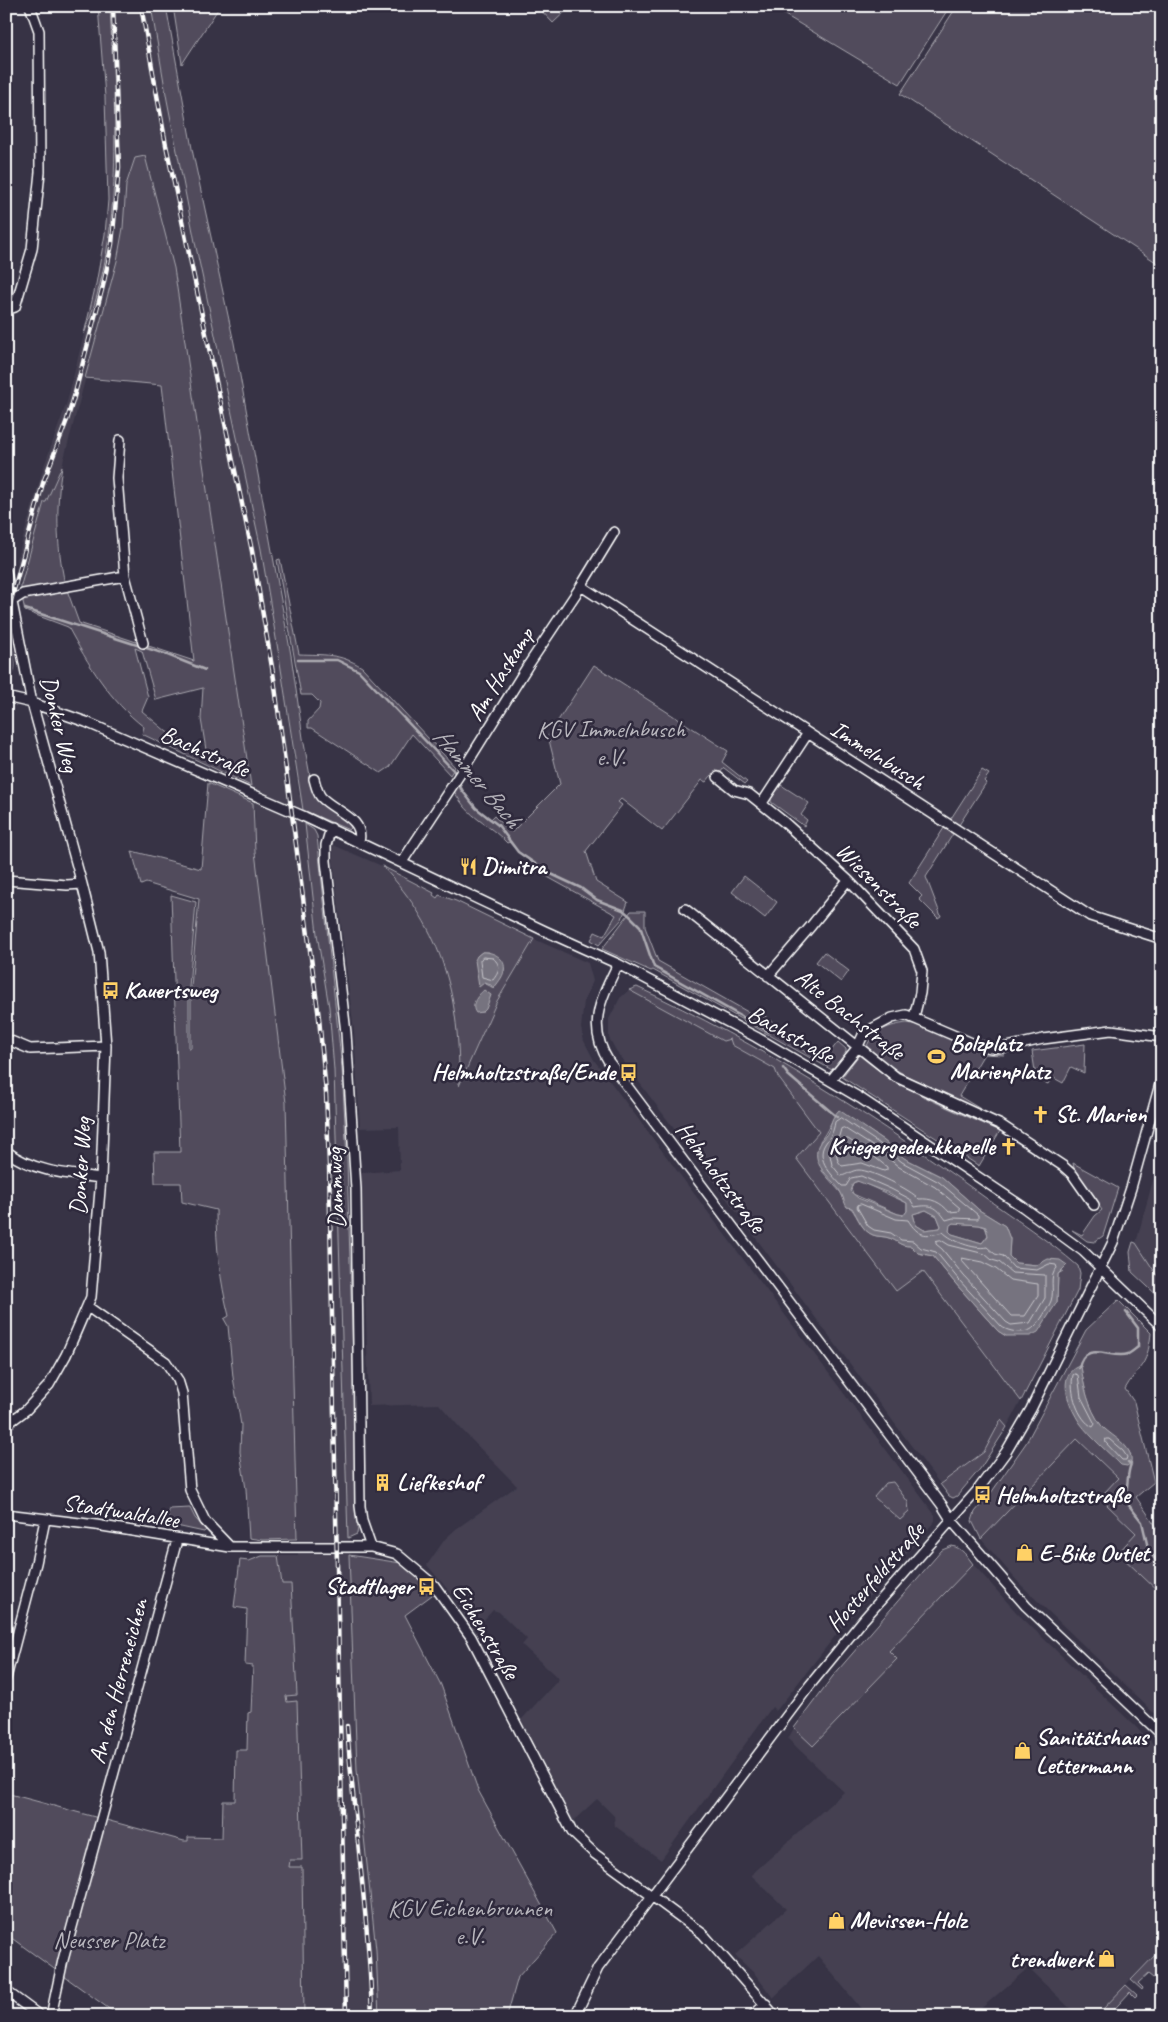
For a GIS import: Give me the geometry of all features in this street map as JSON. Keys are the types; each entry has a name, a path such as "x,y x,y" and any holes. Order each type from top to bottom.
{"street":[{"path":"6,310 14,307 32,250 40,172 39,31 30,6"},
{"path":"120,440 117,478 125,576 143,642"},
{"name":"Am Haskamp","path":"402,862 614,532"},
{"name":"Donker Weg","path":"6,572 32,702 99,952 106,1046 100,1178 91,1297 88,1307 49,1386 26,1410 6,1425"},
{"path":"12,601 23,594 125,576"},
{"name":"Immelnbusch","path":"581,586 1090,916 1162,939"},
{"name":"Bachstraße","path":"6,697 32,702 132,741 331,828 618,964 756,1037 831,1080 1000,1191 1083,1251 1162,1327"},
{"path":"762,804 808,733"},
{"name":"Wiesenstraße","path":"718,777 734,790 749,794 762,804 848,880 914,949 922,971 920,993 914,1017"},
{"path":"314,779 317,791 322,798 358,825 361,835 359,842"},
{"name":"Dammweg","path":"331,828 326,845 326,861 346,1032 356,1189 360,1506 362,1522 371,1547"},
{"path":"6,880 67,885 82,884"},
{"path":"768,976 848,880"},
{"name":"Alte Bachstraße","path":"685,909 857,1048 896,1077 1001,1125 1063,1166 1073,1175 1094,1205"},
{"name":"Helmholtzstraße","path":"618,964 596,1015 597,1033 605,1055 942,1505 952,1521 1026,1606 1162,1735"},
{"path":"831,1080 857,1048 864,1033 878,1025 906,1015 974,1044 991,1048 1111,1030 1162,1036"},
{"path":"6,1039 30,1049 106,1046"},
{"name":"Hosterfeldstraße","path":"575,2016 598,1968 810,1685 864,1619 952,1521 1006,1452 1031,1409 1113,1242 1128,1197 1162,1077"},
{"path":"6,1152 18,1161 51,1172 100,1178"},
{"path":"88,1307 166,1362 178,1380 182,1394 190,1490 205,1521 230,1547"},
{"name":"Stadtwaldallee","path":"6,1514 230,1547"},
{"path":"6,1678 36,1563 45,1520"},
{"name":"An den Herreneichen","path":"51,2016 63,1960 177,1540"},
{"name":"Eichenstraße","path":"230,1547 371,1547 397,1554 428,1579 446,1599 471,1637 572,1832 595,1854 703,1934 775,2016"},
{"path":"6,1991 40,2016"},
{"path":"752,2016 766,2004"}],"shaded area":[{"path":"110,6 151,6 167,100 196,247 261,549 299,795 301,795 317,934 329,1007 334,1070 357,1770 376,1950 379,2016 304,2016 302,1868 289,1867 290,1860 302,1860 297,1702 286,1702 286,1696 297,1695 291,1584 282,1584 278,1556 298,1556 286,1102 255,852 255,816 250,777 174,268 145,156 135,158 126,184 123,228 117,261 62,466 46,502 44,502 21,585 17,559 43,469 67,402 84,334 92,314 109,235 114,187"},
{"path":"331,844 382,866 407,895 430,930 447,975 456,1014 460,1084 497,1001 534,939 588,963 593,981 584,1001 581,1028 584,1041 594,1060 935,1515 935,1521 839,1631 776,1711 772,1707 661,1860 615,1826 614,1816 597,1799 573,1821 521,1720 559,1679 522,1645 527,1639 499,1612 493,1610 474,1631 455,1598 427,1565 445,1539 456,1529 517,1486 439,1404 369,1406 361,1173 400,1170 399,1127 360,1128 354,1031"},
{"path":"629,990 723,1041 730,1039 732,1045 776,1069 778,1077 819,1132 796,1157 896,1290 923,1270 1021,1401 1007,1427 1001,1420 984,1452 940,1484 618,1054 609,1038 609,1019 620,998"},
{"path":"1162,1175 1162,1283 1136,1243 1153,1180"},
{"path":"1076,1438 1118,1478 1104,1493 1107,1505 1137,1533 1118,1553 1162,1595 1162,1721 1019,1583 981,1539"},
{"path":"973,1564 1017,1613 1162,1752 1162,1956 1157,1952 1096,2016 1078,2016 1028,1968 977,2012 980,2016 867,2016 818,1956 773,1998 755,1974 735,1955 786,1909 751,1875 844,1792 788,1739 794,1728 813,1746 897,1658 889,1651"}],"green space":[{"path":"98,6 110,6 114,89 114,172 112,214 106,255 97,295 84,334 105,234 108,200 105,97"},
{"path":"151,6 166,6 193,154 234,343 291,655 313,792 317,798 348,822 351,828 349,830 303,810 261,549 196,247 167,100"},
{"path":"173,6 220,6 182,64"},
{"path":"537,6 571,6 553,23"},
{"path":"770,6 950,6 900,84"},
{"path":"957,6 1162,6 1162,266 900,94"},
{"path":"145,156 174,268 251,786 142,734 144,727 110,694 68,627 25,611 22,597 67,590 79,623 194,661 162,385 85,378 117,261 123,228 126,185 135,158","holes":["135,648 142,651 156,700 203,688 201,719 207,756 167,732 142,711 148,697"]},
{"path":"62,466 58,525 65,584 21,591 21,585 44,502 46,502"},
{"path":"280,559 299,654 339,657 362,667 455,767 450,775 412,734 390,767 381,773 312,728 308,728 308,721 319,709 320,703 312,695 301,695 277,560"},
{"path":"10,637 15,668 11,679 6,683 6,642"},
{"name":"KGV Immelnbusch e.V.","path":"594,665 728,751 722,762 747,782 745,784 724,768 720,773 716,770 706,782 702,780 662,831 621,799 618,802 622,805 586,851 596,882 628,902 622,919 599,945 591,940 595,932 604,936 616,915 535,870 537,866 473,815 460,801 454,791 460,782 468,798 476,807 490,820 494,816 512,832 560,784 548,736"},
{"path":"982,770 989,774 984,781 986,783 959,825 950,820"},
{"path":"208,783 253,803 255,852 286,1103 297,1539 262,1540 249,1538 246,1489 240,1452 241,1425 233,1377 228,1326 224,1319 229,1316 219,1263 216,1210 182,1202 181,1183 155,1183 154,1152 180,1152 171,895 196,902 189,987 189,1048 191,1048 191,987 199,899 146,883 141,885 132,851 201,869"},
{"path":"781,785 809,803 801,815 807,820 804,826 771,802 771,799"},
{"path":"305,824 314,830 317,836 342,1068 347,1160 358,1528 357,1534 348,1538 334,1070 329,1007 317,934"},
{"path":"944,828 953,834 926,877 941,916 938,918 919,899 922,896 909,883"},
{"path":"382,866 434,893 433,895 437,898 439,895 456,901 534,939 497,1001 459,1086 459,1054 456,1024 444,967 434,941 420,915","holes":["482,952 489,952 505,969 494,988 484,983 477,956"]},
{"path":"744,876 777,902 765,918 732,892"},
{"path":"631,911 645,911 645,927 658,961 762,1020 765,1016 814,1059 816,1057 823,1061 838,1042 846,1049 846,1053 832,1070 653,970 651,971 602,949"},
{"path":"824,952 849,971 841,982 816,962"},
{"path":"637,987 683,1009 772,1057 815,1083 942,1167 1043,1238 1078,1266 1080,1273 1078,1290 1021,1401 923,1271 896,1291 796,1158 819,1132 778,1077 775,1069 732,1045 730,1039 723,1041 629,990","holes":["839,1111 883,1140 904,1158 942,1177 979,1210 1005,1226 1010,1239 1009,1256 1016,1263 1037,1265 1063,1271 1058,1274 1057,1302 1006,1336 998,1331 933,1256 918,1253 911,1246 903,1245 887,1237 869,1233 851,1208 847,1207 841,1193 822,1171 820,1141"]},
{"path":"907,1023 925,1026 978,1050 1001,1050 1004,1055 984,1054 959,1096 992,1116 906,1075 876,1056 867,1046 870,1040 883,1029"},
{"path":"1085,1044 1084,1073 1071,1067 1063,1083 1052,1077 1048,1084 1036,1078 1032,1051"},
{"path":"859,1055 891,1079 909,1089 1000,1131 979,1166 842,1077"},
{"path":"1073,1163 1118,1188 1103,1236 1094,1242 1087,1241 1072,1230 1082,1235 1095,1216 1102,1210 1075,1173"},
{"path":"859,1181 907,1203 907,1211 904,1215 898,1214 853,1194 851,1188 853,1183"},
{"path":"926,1210 937,1216 940,1228 924,1230 916,1225 913,1214"},
{"path":"953,1223 985,1227 988,1235 982,1243 952,1234 949,1231 949,1225"},
{"path":"1133,1242 1136,1243 1162,1283 1162,1300 1132,1272 1130,1252"},
{"path":"1118,1300 1151,1333 1144,1361 1125,1389 1134,1402 1154,1482 1136,1497 1162,1535 1162,1595 1118,1553 1136,1533 1107,1505 1104,1493 1118,1478 1077,1439 981,1539 972,1521 975,1512 991,1493 1026,1443 1086,1330","holes":["1081,1367 1087,1397 1093,1412 1101,1425 1125,1446 1131,1455 1068,1399"]},
{"path":"1001,1420 1007,1427 980,1469 957,1496 953,1498 949,1496 940,1484 984,1452"},
{"path":"893,1482 908,1502 909,1512 900,1520 874,1497 886,1483"},
{"path":"190,1508 195,1518 206,1530 204,1532 167,1524 169,1509"},
{"path":"952,1546 961,1550 973,1564 889,1651 897,1659 813,1746 794,1728 833,1676 942,1550"},
{"name":"KGV Eichenbrunnen e.V.","path":"349,1555 401,1563 419,1578 432,1595 405,1615 441,1685 478,1790 557,1933 518,1977 507,2016 379,2016 376,1950 357,1770"},
{"name":"Neusser Platz","path":"262,1556 278,1556 282,1584 291,1584 297,1695 286,1696 287,1702 297,1701 302,1860 290,1860 289,1867 302,1867 304,2016 119,2016 6,1934 6,1793 184,1841 188,1841 188,1837 222,1838 223,1801 235,1801 236,1750 247,1750 248,1713 251,1712 253,1666 245,1665 247,1609 234,1607 240,1560 249,1561"},
{"path":"1158,1952 1162,1956 1162,1972 1159,1972 1153,1978 1148,1974 1138,1983 1143,1988 1142,1990 1131,1980"},
{"path":"1126,1985 1137,1995 1135,1997 1130,1992 1108,2016 1105,2016 1102,2010"}],"water":[{"path":"482,952 494,954 503,962 503,973 493,989 491,985 484,983 479,987 475,960"},
{"path":"484,990 491,995 486,1009 483,1012 476,1013 474,1004"},
{"path":"839,1110 883,1140 904,1158 942,1177 979,1210 1005,1226 1010,1239 1009,1256 1016,1263 1037,1265 1048,1259 1060,1260 1067,1265 1058,1274 1057,1302 1038,1332 1030,1336 1006,1336 998,1331 933,1256 918,1253 911,1246 903,1245 887,1237 873,1235 866,1230 852,1208 847,1207 842,1195 824,1172 818,1160 818,1146 828,1132 833,1118","holes":["857,1181 889,1193 907,1203 907,1211 904,1215 898,1214 858,1198 850,1191 853,1183","926,1210 937,1216 941,1226 940,1228 924,1230 916,1225 913,1214","953,1223 986,1227 988,1236 982,1243 952,1234 949,1231 950,1225"]},
{"path":"1081,1366 1087,1397 1101,1425 1129,1451 1131,1463 1127,1466 1121,1465 1094,1439 1080,1423 1072,1409 1066,1384 1072,1370"}],"waterway":[{"name":"Hammer Bach","path":"25,609 165,654 205,670"},
{"name":"Hammer Bach","path":"298,660 337,660 359,671 454,771 456,776"},
{"name":"Hammer Bach","path":"458,781 461,789 476,808 498,825 518,852 549,873 581,888 597,900 623,910 630,916 640,926 654,967 769,1032"},
{"name":"Hammer Bach","path":"783,1068 788,1075 837,1117"},
{"name":"Hammer Bach","path":"1079,1368 1082,1359 1092,1352 1122,1355 1138,1347 1138,1328 1126,1312"},
{"name":"Hammer Bach","path":"1128,1462 1131,1464 1124,1499 1142,1522 1148,1548 1162,1570"}],"railway":[{"path":"6,619 43,483 74,397 112,244 119,167 113,6"},
{"path":"141,6 166,145 252,551 274,679 319,1018 326,1093 329,1164 346,2016"},
{"path":"347,1726 368,1943 372,2016"}],"place":[{"name":"Dimitra","path":"468,866"},
{"name":"Kauertsweg","path":"110,990"},
{"name":"Bolzplatz Marienplatz","path":"936,1057"},
{"name":"Helmholtzstraße/Ende","path":"629,1072"},
{"name":"St. Marien","path":"1041,1114"},
{"name":"Kriegergedenkkapelle","path":"1009,1146"},
{"name":"Liefkeshof","path":"383,1482"},
{"name":"Helmholtzstraße","path":"982,1495"},
{"name":"E-Bike Outlet","path":"1025,1553"},
{"name":"Stadtlager","path":"427,1586"},
{"name":"Sanitätshaus Lettermann","path":"1022,1751"},
{"name":"Mevissen-Holz","path":"836,1920"},
{"name":"trendwerk","path":"1107,1959"}]}
